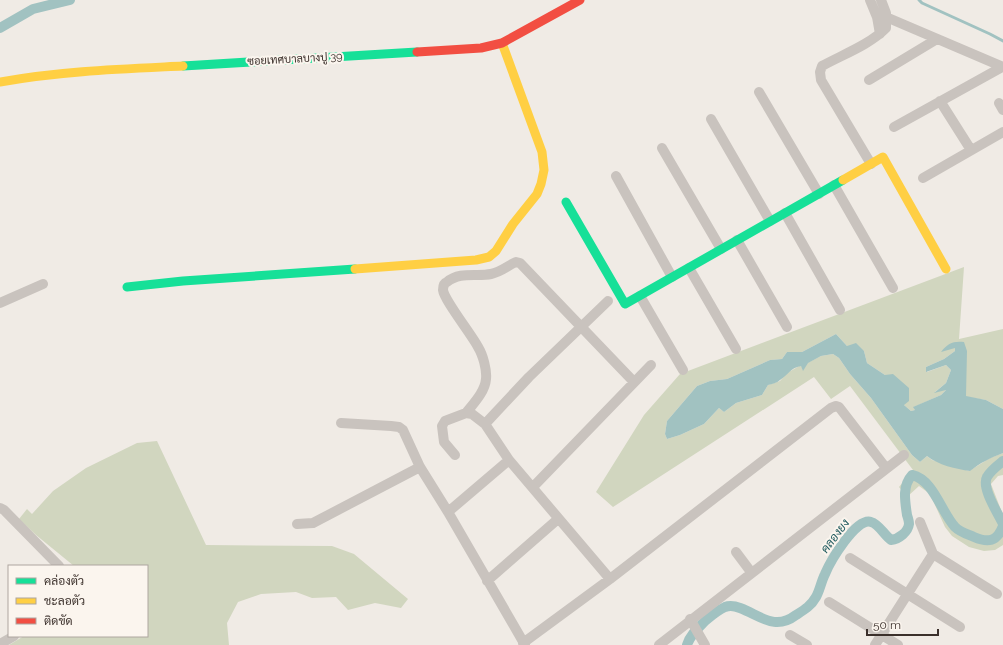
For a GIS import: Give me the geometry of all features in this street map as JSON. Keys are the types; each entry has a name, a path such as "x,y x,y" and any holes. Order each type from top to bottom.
{"street":[{"name":"ซอยเทศบาลบางปู 39","path":"0,82 24,77 108,68 160,67 481,48 502,43 580,0"},
{"path":"870,0 877,17 880,34"},
{"path":"871,164 821,80 820,72 822,66 880,34 886,28 886,17 881,0"},
{"path":"886,17 1003,67"},
{"path":"868,80 937,39"},
{"path":"127,287 183,281 476,260 489,257 496,251 513,224 537,194 544,170 542,152 502,43"},
{"path":"894,127 1003,67"},
{"path":"759,92 819,194"},
{"path":"940,101 971,150"},
{"path":"711,119 770,221"},
{"path":"923,178 1003,132"},
{"path":"662,148 721,249"},
{"path":"566,202 625,304 883,157 946,269"},
{"path":"616,176 672,277"},
{"path":"834,185 893,288"},
{"path":"785,213 840,310"},
{"path":"737,240 787,327"},
{"path":"466,414 485,387 485,372 479,347 443,291 444,285 447,281 460,276 468,274 490,274 501,271 518,262 634,382"},
{"path":"689,268 736,349"},
{"path":"0,303 43,284"},
{"path":"640,296 682,370"},
{"path":"485,424 529,377 608,301"},
{"path":"533,487 650,365"},
{"path":"341,423 391,426 402,429 420,466 524,644 819,417 836,406 842,410 886,468"},
{"path":"455,455 444,442 442,426 445,421 450,418 472,414 485,424 509,460 610,579"},
{"path":"659,645 692,622 751,572 904,455"},
{"path":"448,512 509,460"},
{"path":"297,524 313,523 420,466"},
{"path":"0,508 4,510 58,565"},
{"path":"487,581 558,519"},
{"path":"920,522 933,554 997,594"},
{"path":"736,552 751,572"},
{"path":"874,645 933,554"},
{"path":"850,558 960,627"},
{"path":"829,602 898,645"},
{"path":"692,622 703,642"},
{"path":"790,635 807,645"},
{"path":"0,644 12,637"}],"green space":[{"path":"964,267 959,339 1003,329 1003,409 986,400 966,397 966,374 955,348 955,351 944,359 926,367 927,372 946,365 951,370 946,383 935,392 947,389 941,395 914,407 915,410 911,411 904,405 885,375 867,363 864,351 847,346 836,334 802,352 787,352 782,359 770,360 727,379 710,381 697,386 667,421 665,434 667,439 704,424 719,408 724,412 736,403 762,395 768,385 780,381 787,373 801,365 803,370 807,363 821,356 833,354 839,358 850,374 871,398 912,455 920,462 927,456 932,460 969,471 990,458 1003,453 1003,475 998,476 991,484 1003,515 1003,545 995,550 984,551 969,547 952,536 945,527 930,494 919,486 907,497 899,487 913,470 850,386 831,399 814,377 613,507 596,492 644,415 680,374"},
{"path":"157,441 206,545 332,546 354,554 408,599 401,608 375,603 348,610 336,597 312,598 296,592 261,594 238,602 227,623 229,645 9,645 22,637 148,637 148,565 73,565 19,519 27,509 32,514 53,491 86,468 137,443"}],"water":[{"path":"836,334 847,346 856,343 864,351 867,363 885,375 893,374 909,388 909,401 904,405 911,411 915,410 913,407 941,395 946,390 934,393 946,383 951,370 946,365 926,372 926,367 944,359 955,351 955,348 941,352 946,346 954,342 964,342 967,351 966,396 986,400 1003,409 1003,453 985,461 970,471 953,468 927,456 920,462 912,455 871,398 850,374 839,358 833,354 821,356 808,363 803,371 801,366 794,368 777,382 768,385 762,395 736,403 724,412 719,408 704,424 667,439 665,434 667,421 697,386 710,381 727,379 770,360 782,359 787,352 802,352"}],"waterway":[{"path":"0,28 33,9 70,0"},
{"path":"919,0 922,3 1003,41"},
{"name":"คลองยง","path":"1003,461 994,468 987,477 986,482 988,494 1003,524"},
{"name":"คลองยง","path":"687,645 692,635 705,621 717,611 727,606 738,607 761,618 775,622 788,620 805,609 812,603 819,592 822,580 832,560 844,542 858,526 865,522 874,523 891,540 903,535 909,524 905,489 912,475 920,478 926,483 932,490 950,521 961,532 979,539 992,540 998,535 1003,526"}],"traffic: fast":[{"path":"183,66 417,52"},
{"path":"566,202 625,304 843,180"},
{"path":"127,287 183,281 355,269"}],"traffic: slow":[{"path":"355,269 476,260 489,257 496,251 513,224 537,194 544,170 542,152 502,43"},
{"path":"0,82 46,75 114,69 183,66"},
{"path":"843,180 883,157 946,269"}],"traffic: jam":[{"path":"417,52 481,48 502,43 580,0"}]}
